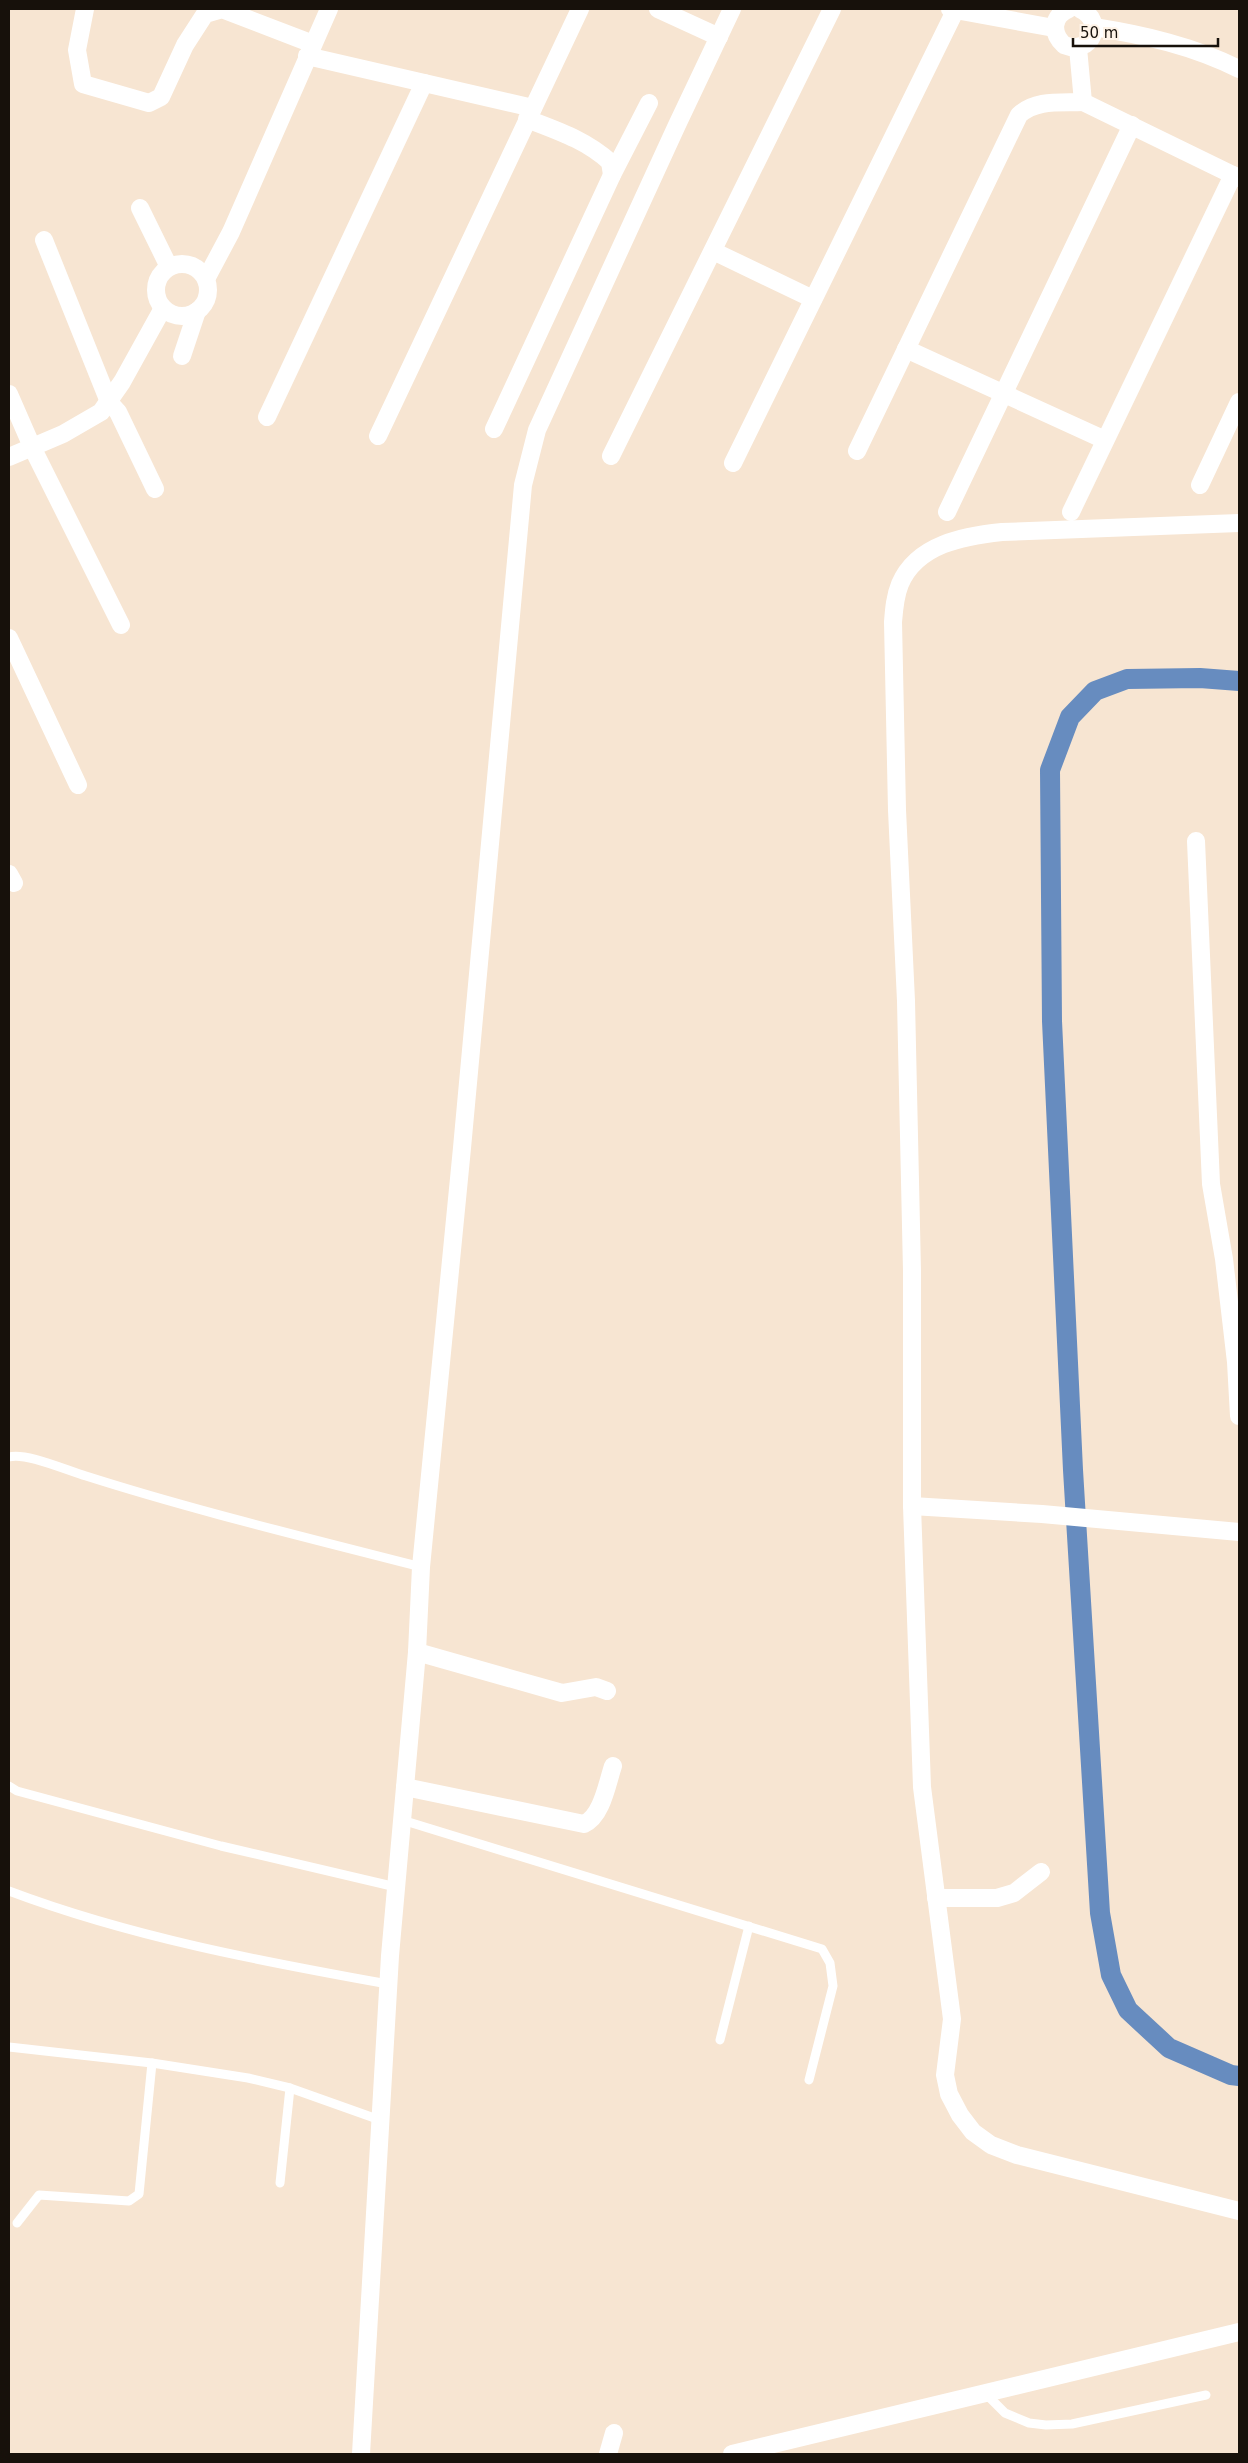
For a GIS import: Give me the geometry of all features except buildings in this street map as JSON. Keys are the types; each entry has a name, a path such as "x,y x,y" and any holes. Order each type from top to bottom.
{"street":[{"path":"85,9 77,50 84,84 149,103 161,98 185,45 205,14 222,9 310,50 530,114 595,148 610,162 612,175"},
{"path":"206,279 231,232 329,9"},
{"path":"378,436 580,9"},
{"path":"658,9 719,37"},
{"path":"361,2454 388,1984 417,1652 421,1567 462,1157 522,485 537,430 732,9"},
{"path":"611,456 832,9"},
{"path":"733,463 954,9 1054,28"},
{"path":"1069,9 1058,16 1054,28 1055,34 1064,45 1078,48 1092,37 1094,27 1090,16 1080,9"},
{"path":"1094,27 1144,35 1189,48 1239,68"},
{"path":"1078,48 1083,102"},
{"path":"267,417 424,83"},
{"path":"857,451 1020,115 1027,108 1036,104 1083,102 1236,176 1071,512"},
{"path":"494,429 612,175 649,103"},
{"path":"947,512 1132,125"},
{"path":"140,208 169,267"},
{"path":"44,240 108,402 118,412 155,489"},
{"path":"713,251 813,300"},
{"path":"186,264 201,271 206,279 208,294 205,303 197,311 177,316 163,308 158,300 157,284 162,273 169,267 186,264"},
{"path":"9,457 32,449 101,412 141,351 163,308"},
{"path":"182,356 197,311"},
{"path":"906,349 1106,440"},
{"path":"9,394 32,449 121,625"},
{"path":"1200,485 1239,402"},
{"path":"1239,524 1002,532 965,536 944,543 925,554 910,568 900,583 895,599 892,622 897,810 906,1012 912,1271 912,1506 922,1787 952,2020 946,2075 949,2094 960,2115 973,2132 991,2145 1017,2155 1239,2211"},
{"path":"9,638 78,785"},
{"path":"1196,841 1211,1184 1230,1306 1239,1416"},
{"path":"912,1506 1042,1514 1239,1532"},
{"path":"417,1652 562,1693 596,1687 607,1691"},
{"path":"405,1787 584,1824 591,1821 600,1806 613,1766"},
{"path":"936,1898 997,1898 1014,1893 1042,1872"},
{"path":"732,2454 1239,2332"},
{"path":"608,2454 614,2433"}],"lane":[{"path":"9,1457 14,1456 41,1462 162,1500 421,1567"},
{"path":"9,1786 17,1791 222,1846 396,1886"},
{"path":"402,1820 822,1949 830,1963 833,1986 810,2080"},
{"path":"9,1891 66,1912 247,1959 388,1984"},
{"path":"720,2040 749,1926"},
{"path":"9,2047 152,2063 248,2078 290,2088 380,2120"},
{"path":"17,2223 39,2195 129,2201 139,2194 152,2063"},
{"path":"280,2183 290,2088"},
{"path":"984,2392 1005,2414 1029,2423 1046,2425 1072,2424 1206,2395"}],"waterway":[{"path":"1239,681 1200,678 1127,679 1095,691 1070,717 1050,770 1052,1021 1073,1470 1100,1913 1111,1975 1128,2010 1169,2048 1231,2075 1239,2076"}]}
